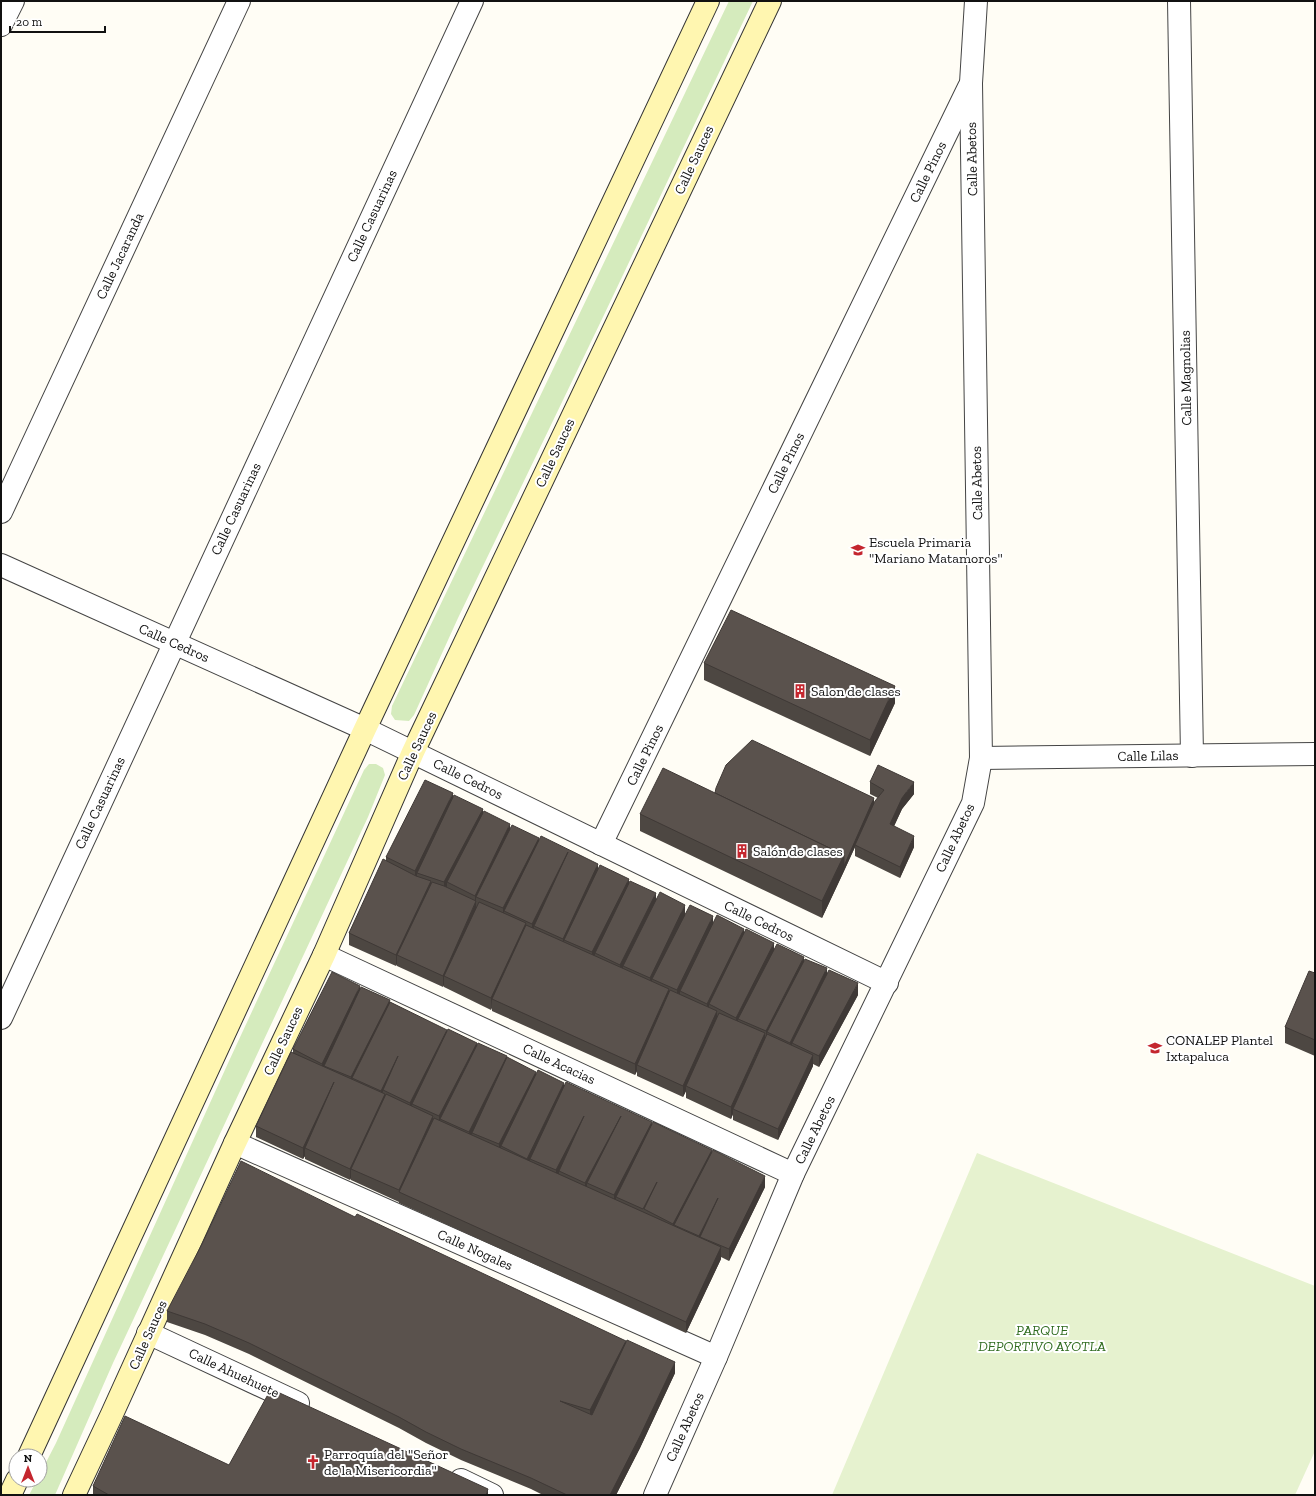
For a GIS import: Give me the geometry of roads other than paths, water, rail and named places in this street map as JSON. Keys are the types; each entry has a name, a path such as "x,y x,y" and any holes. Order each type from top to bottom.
{"street":[{"path":"1,26 13,1"},
{"name":"Calle Jacaranda","path":"1,512 239,1"},
{"name":"Calle Casuarinas","path":"1,1018 472,1"},
{"path":"32,1448 365,729 708,1"},
{"name":"Calle Sauces","path":"74,1495 235,1143 324,955 413,752 770,1"},
{"name":"Calle Abetos","path":"655,1495 716,1357 793,1174 973,803 981,758 971,83 976,1"},
{"name":"Calle Magnolias","path":"1180,1 1192,756"},
{"name":"Calle Pinos","path":"602,844 971,83"},
{"name":"Calle Cedros","path":"1,565 365,729 887,983"},
{"name":"Calle Lilas","path":"981,758 1315,754"},
{"name":"Calle Acacias","path":"324,955 793,1174"},
{"name":"Calle Nogales","path":"235,1143 716,1357"},
{"name":"Calle Ahuehuete","path":"148,1333 313,1411"},
{"path":"442,1471 492,1495"}],"place":[{"name":"Escuela Primaria \"Mariano Matamoros\"","path":"858,550"},
{"name":"Salon de clases","path":"800,691"},
{"name":"Salón de clases","path":"742,851"},
{"name":"CONALEP Plantel Ixtapaluca","path":"1155,1048"},
{"name":"Parroquía del \"Señor de la Misericordia\"","path":"313,1462"}],"park label":[{"name":"PARQUE DEPORTIVO AYOTLA","path":"1042,1338"}]}
